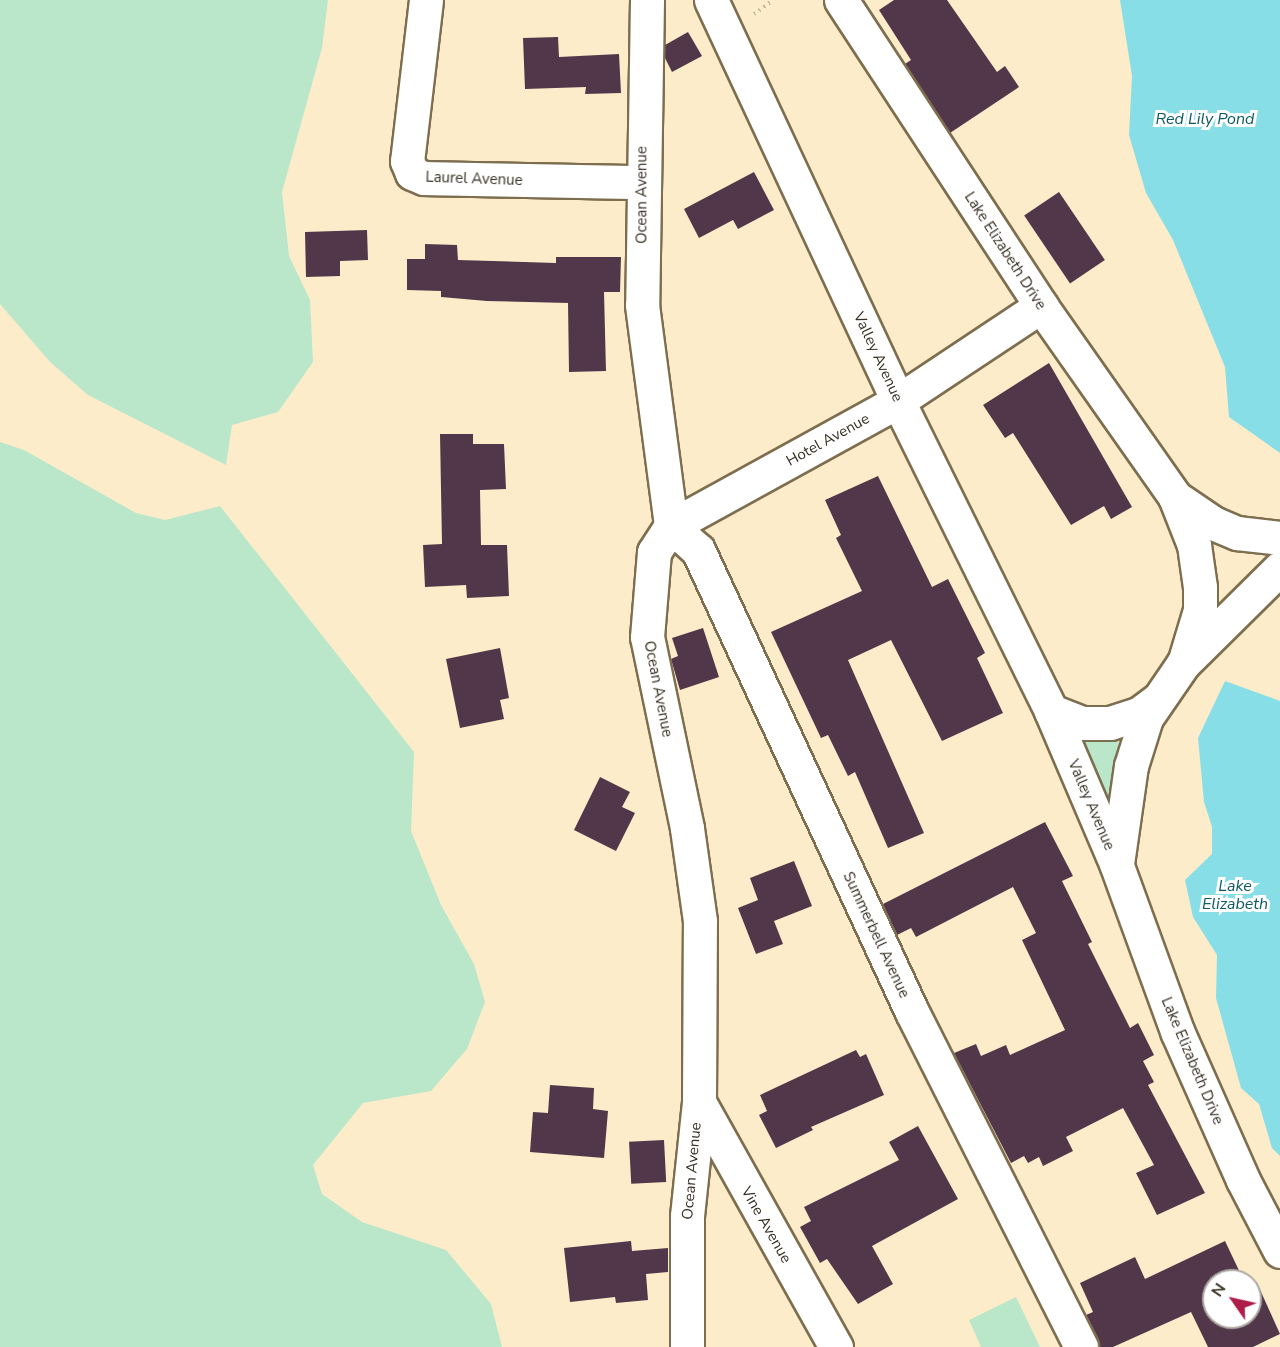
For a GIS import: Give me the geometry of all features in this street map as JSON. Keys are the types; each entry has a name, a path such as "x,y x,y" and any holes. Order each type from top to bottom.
{"street":[{"name":"Laurel Avenue","path":"426,0 407,161 412,173 424,178 641,182"},
{"name":"Ocean Avenue","path":"647,0 641,182 644,326 671,526 660,536 650,571 647,637 687,828 700,921 699,1102 689,1186 687,1347"},
{"name":"Valley Avenue","path":"711,0 898,401 1051,711 1117,866"},
{"name":"Lake Elizabeth Drive","path":"841,0 1041,306 1175,496 1194,545 1200,587 1196,627 1183,664"},
{"name":"Hotel Avenue","path":"671,526 898,401 1041,306"},
{"name":"Lake Elizabeth Drive","path":"1175,496 1213,523 1237,533 1280,538"},
{"name":"Summerbell Avenue","path":"671,526 698,550 912,1012 1081,1347"},
{"path":"1117,866 1137,737 1157,700 1183,664 1280,568"},
{"path":"1051,711 1082,723 1110,723 1140,713 1157,700"},
{"name":"Lake Elizabeth Drive","path":"1117,866 1177,1031 1280,1251"},
{"name":"Vine Avenue","path":"699,1102 836,1347"}],"green space":[{"path":"0,0 328,0 322,48 282,192 289,256 310,300 313,362 278,412 232,425 226,465 88,395 50,362 0,304"},
{"path":"0,442 24,450 136,513 165,520 220,506 414,752 411,831 441,905 474,964 485,1002 467,1049 431,1091 363,1103 313,1165 322,1194 362,1222 446,1250 491,1304 502,1347 0,1347"},
{"path":"1119,737 1114,800 1108,808 1078,739"},
{"path":"1016,1297 1040,1347 981,1347 969,1320"}],"water":[{"name":"Red Lily Pond","path":"1120,0 1280,0 1280,453 1229,417 1225,367 1173,240 1146,193 1129,135 1132,76"},
{"name":"Lake Elizabeth","path":"1225,681 1280,701 1280,1156 1272,1148 1259,1104 1241,1088 1216,998 1217,955 1193,917 1185,880 1212,854 1212,827 1204,802 1198,738"}],"building":[{"path":"894,0 947,0 997,72 1005,66 1019,87 950,133 905,64 911,60 879,10"},
{"path":"688,32 702,56 672,72 665,58 665,45"},
{"path":"558,37 559,57 619,54 621,93 585,94 586,87 525,89 523,38"},
{"path":"754,172 774,210 738,229 733,220 699,238 684,209"},
{"path":"1059,192 1105,260 1070,283 1024,215"},
{"path":"367,230 368,260 340,261 340,276 306,277 305,232"},
{"path":"425,244 457,245 458,260 556,263 556,257 621,257 620,292 604,292 606,371 569,372 568,303 487,301 441,297 441,291 407,290 407,259 425,259"},
{"path":"1049,363 1132,507 1111,519 1104,506 1071,525 1013,433 1005,438 983,405"},
{"path":"440,434 473,434 473,444 504,444 506,489 480,490 481,545 507,545 509,596 467,598 466,585 425,587 423,545 442,544"},
{"path":"878,476 932,587 948,579 985,653 977,658 1003,713 942,741 891,640 848,660 924,833 888,848 855,772 848,776 828,735 821,738 771,632 862,591 836,538 841,535 825,500"},
{"path":"703,628 719,677 680,690 671,659 678,656 672,638"},
{"path":"500,648 509,698 500,700 504,719 460,728 446,659"},
{"path":"600,777 630,792 622,807 635,813 616,851 574,830"},
{"path":"1045,822 1073,876 1062,881 1092,942 1088,944 1130,1028 1138,1023 1154,1055 1143,1061 1154,1082 1148,1085 1205,1193 1157,1215 1136,1173 1154,1165 1123,1108 1066,1137 1073,1151 1043,1166 1039,1157 1028,1163 1024,1156 1011,1163 954,1053 976,1044 981,1056 1006,1045 1010,1055 1065,1030 1022,940 1036,933 1013,887 916,937 911,928 897,935 883,904"},
{"path":"794,861 812,906 774,921 783,944 756,954 738,908 758,900 750,878"},
{"path":"856,1050 860,1057 866,1054 884,1095 811,1127 813,1130 776,1148 759,1115 767,1111 760,1095"},
{"path":"550,1085 594,1088 593,1109 608,1111 604,1158 530,1152 533,1112 548,1113"},
{"path":"918,1126 958,1199 872,1246 893,1284 858,1304 827,1259 820,1263 800,1227 811,1221 804,1207 899,1160 889,1142"},
{"path":"664,1140 666,1182 631,1184 629,1142"},
{"path":"631,1241 632,1251 668,1248 668,1272 646,1274 648,1300 616,1303 615,1297 570,1302 564,1248"},
{"path":"1225,1241 1238,1269 1202,1269 1202,1329 1262,1329 1262,1294 1280,1334 1253,1347 1208,1347 1191,1312 1113,1347 1100,1347 1086,1315 1093,1312 1080,1283 1135,1257 1145,1279"}]}
